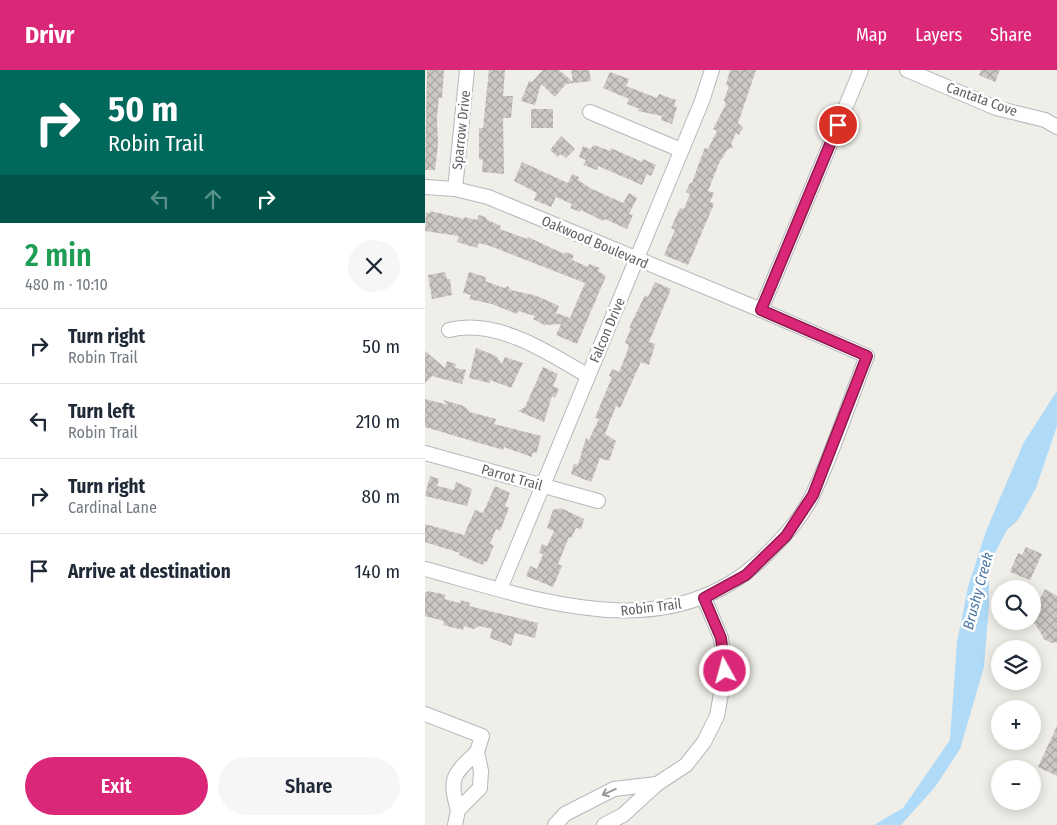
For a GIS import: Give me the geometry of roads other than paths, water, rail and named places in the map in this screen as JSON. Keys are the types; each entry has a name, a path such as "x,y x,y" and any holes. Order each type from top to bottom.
{"street":[{"name":"Sparrow Drive","path":"455,189 467,70"},
{"name":"Falcon Drive","path":"500,589 681,150 712,70"},
{"path":"761,310 861,70"},
{"name":"Cantata Cove","path":"907,70 996,108 1045,120 1057,127"},
{"path":"590,112 681,150"},
{"name":"Oakwood Boulevard","path":"425,187 455,189 488,197 636,260 761,310"},
{"name":"Robin Trail","path":"425,569 587,610 624,612 675,606 704,598 746,575 786,536 813,495 867,356 761,310"},
{"path":"449,330 473,326 492,329 529,344 588,376"},
{"name":"Parrot Trail","path":"425,453 598,501"},
{"path":"604,825 623,815 657,784 686,765 704,742 717,716 725,671 721,638 704,598"},
{"path":"425,714 482,736 477,752 453,776 452,792 457,810 455,825"},
{"path":"457,810 480,788 481,771 477,752"},
{"path":"555,825 565,814 614,789 657,784"}],"water":[{"name":"Brushy Creek","path":"1057,391 1057,426 1036,488 1018,520 1007,530 989,564 989,604 984,667 960,749 935,787 901,825 874,825 903,808 950,740 957,642 968,587 986,531 1024,442"}]}
